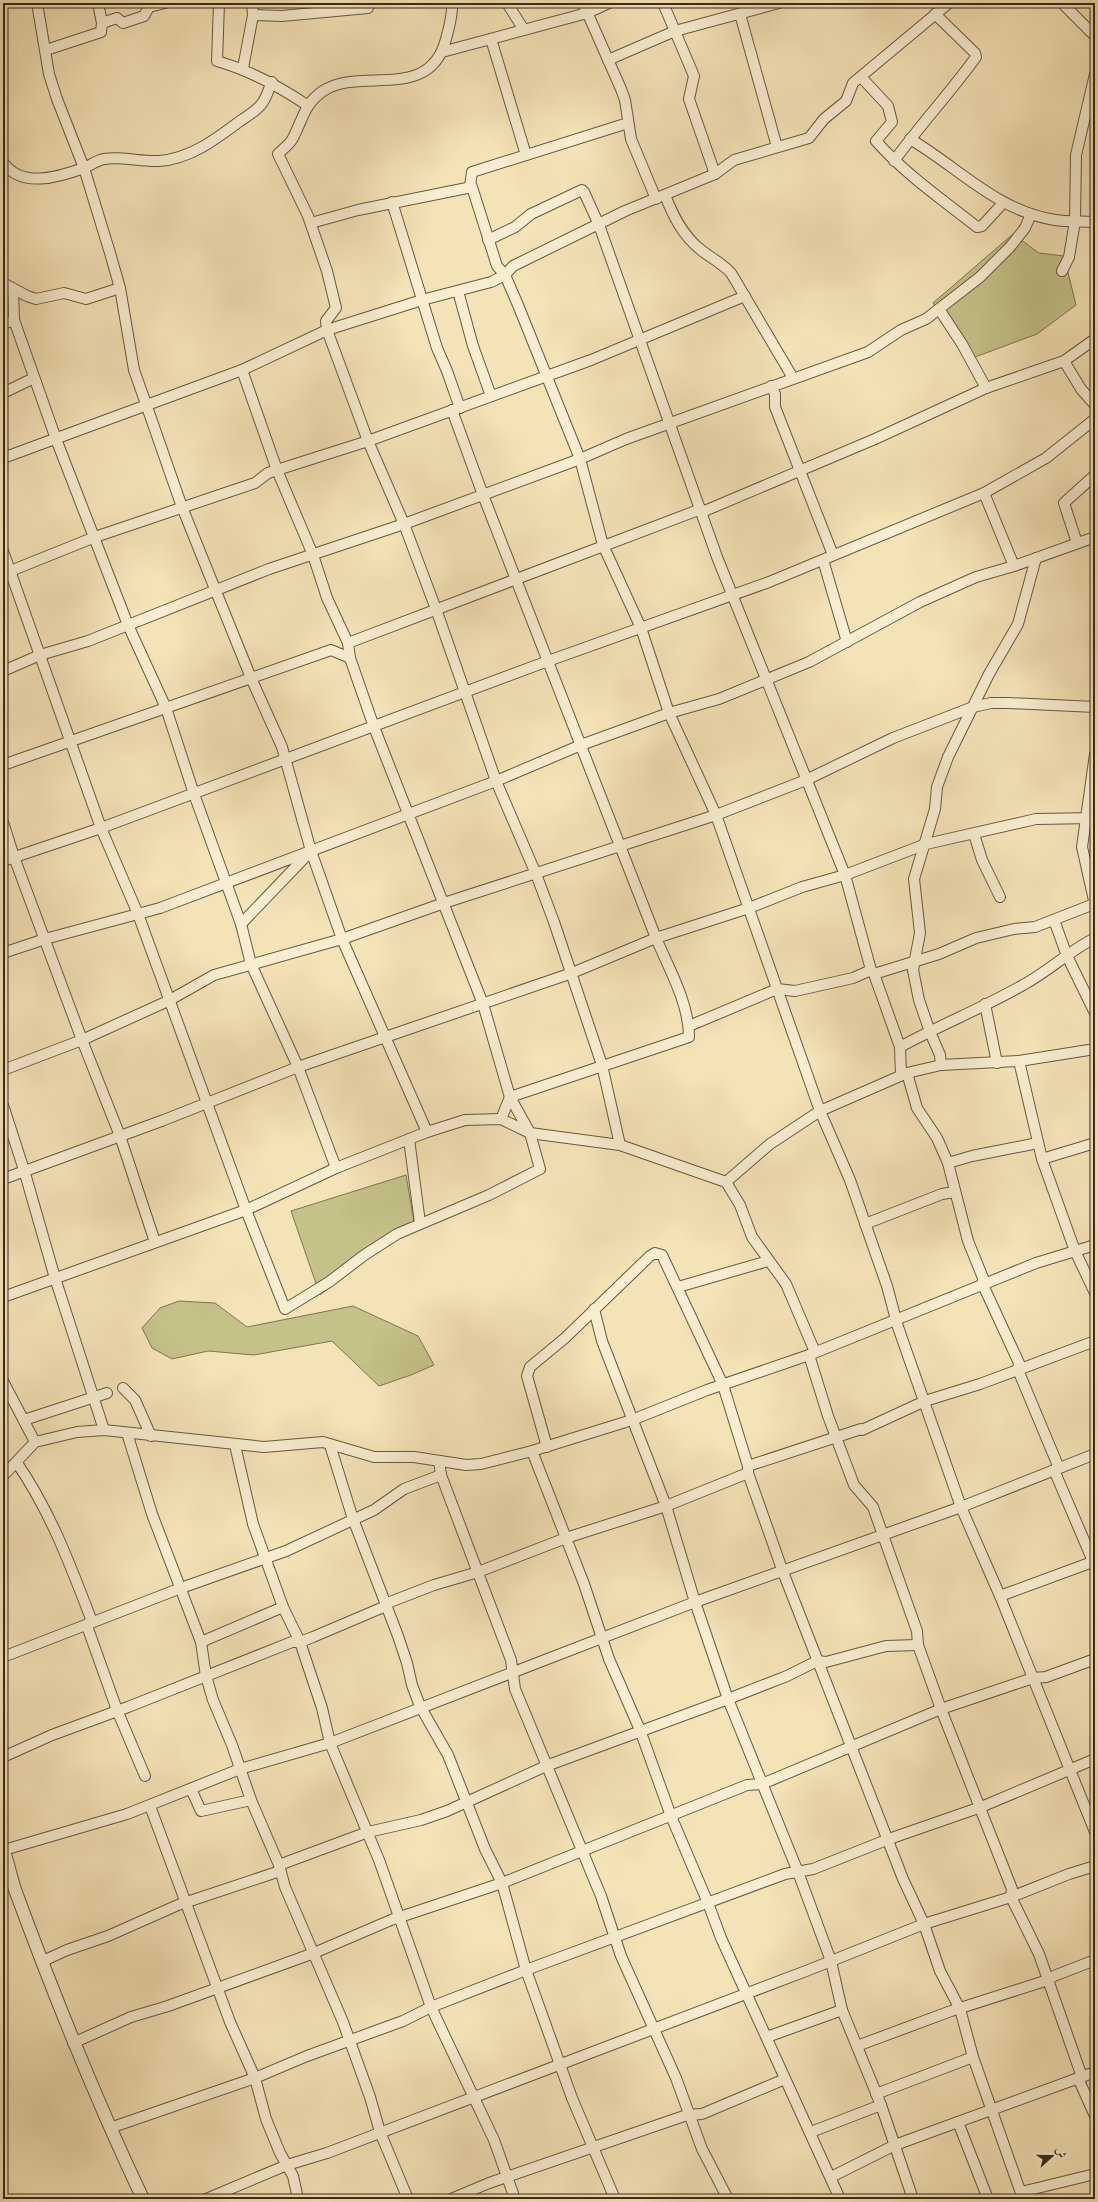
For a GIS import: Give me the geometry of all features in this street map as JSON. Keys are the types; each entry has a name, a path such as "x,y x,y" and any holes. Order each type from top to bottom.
{"street":[{"path":"37,3 49,74 57,99 84,168 120,288 134,370 182,507 251,678 282,747 311,851 342,940 427,1132"},
{"path":"46,50 101,32 102,23 98,3"},
{"path":"102,23 117,18 123,23 139,19 144,16 149,6 165,3"},
{"path":"219,3 217,61 243,68 272,82 307,105"},
{"path":"243,68 253,15 252,3"},
{"path":"452,3 453,11 442,52 428,69 404,79 344,84 324,90 307,105 292,140 278,154 311,224 327,271 336,305 335,311 326,321 327,330 368,440 404,524 436,609 464,693 496,781 536,874 572,973 602,1065 620,1145"},
{"path":"507,3 524,30"},
{"path":"583,3 625,100 631,139 661,198 677,223 689,238 701,250 725,266 745,296 755,317 793,378"},
{"path":"442,52 588,13 609,3"},
{"path":"663,3 694,76 689,99 715,174"},
{"path":"608,60 675,31 779,3"},
{"path":"3,458 146,404 242,370 327,330 422,300 491,282 505,274 513,266 625,211 661,198 715,174 734,160 809,138 824,119 846,101 853,84 949,3"},
{"path":"1062,3 1095,36"},
{"path":"253,15 282,16 368,8"},
{"path":"740,14 777,147"},
{"path":"894,161 910,139 952,91 976,57 975,53 935,14"},
{"path":"491,39 526,155"},
{"path":"1062,271 1069,257 1075,221 1076,156 1095,74"},
{"path":"861,77 888,106 892,122 876,141 894,161 952,209 977,227 982,226 1003,203"},
{"path":"3,162 15,174 28,179 49,177 84,168 103,159 160,161 176,158 196,150 210,142 258,107 263,102 272,82"},
{"path":"628,123 472,172 470,186 497,266 505,274 580,458 603,545 640,628 670,713 716,815 820,1111 850,1180 898,1327 961,1507 1034,1678 1095,1832"},
{"path":"910,139 938,156 968,180 1003,203 1030,214 1056,220 1095,222"},
{"path":"311,224 392,202 421,198 470,186"},
{"path":"488,240 515,227 530,214 582,190 599,225 639,341 733,597 845,875 873,972 900,1047 904,1074 917,1108 937,1138 948,1163 968,1241 983,1278 983,1285 1019,1363 1018,1370 1056,1469 1095,1563 1000,1596"},
{"path":"392,202 437,348 447,371 456,409 483,495 517,578 656,938 679,992 689,1026 689,1037 510,1097"},
{"path":"3,672 40,656 73,646 269,569 404,524 580,458 626,439 876,348 901,330 926,319 980,277 1010,247 1025,228 1030,214"},
{"path":"3,283 36,299 64,293 86,299 120,288"},
{"path":"13,289 14,320 56,439 128,625 166,708 224,882 241,924 251,964 298,1067 336,1168"},
{"path":"458,291 473,346 491,396"},
{"path":"7,572 95,537 255,483 268,473 456,409 639,341 678,322 745,296"},
{"path":"939,309 962,344 986,388"},
{"path":"3,324 14,320"},
{"path":"348,643 603,545 701,511 801,470 986,388 1064,361 1095,339"},
{"path":"1064,361 1081,389 1095,405"},
{"path":"3,552 7,572 40,656 101,828 138,914 168,1000 208,1103 246,1210 285,1309 329,1282 379,1245 420,1223 490,1195 540,1168 530,1133 510,1097 483,1004 374,727 350,658 348,643 327,598 313,555 277,470 242,370"},
{"path":"3,393 34,378"},
{"path":"771,386 775,394 775,407 801,470 833,555"},
{"path":"3,861 101,828 194,794 548,661 733,597 984,492 1046,458 1095,419"},
{"path":"1077,543 1064,503 1095,475"},
{"path":"984,492 1014,566"},
{"path":"3,953 45,939 160,908 224,882 311,851 496,781 581,745 670,713 719,699 809,662 932,597 976,577 1014,566 1095,537"},
{"path":"941,1065 940,1055 930,1032 913,970 914,962 918,954 920,933 914,879 936,809 937,787 952,750 973,707 1018,624 1036,558"},
{"path":"823,560 846,642"},
{"path":"3,765 331,650 350,658"},
{"path":"3,1070 82,1040 168,1000 214,975 342,940 444,902 536,874 716,815 806,780 893,738 973,707 1002,703 1095,707"},
{"path":"689,1026 778,989 790,991 810,988 914,962 939,954 976,938 1014,929 1035,927 1095,904 1082,853 1090,818 1095,754"},
{"path":"3,1179 208,1103 298,1067 572,973 656,938 749,908 802,887 845,875 926,844 1036,819 1090,818"},
{"path":"3,822 14,857 82,1040 120,1136 155,1242"},
{"path":"974,834 982,860 1000,898"},
{"path":"241,924 311,851"},
{"path":"1054,920 1067,956 1095,1013"},
{"path":"900,1047 1031,981 1067,956 1074,948 1095,938"},
{"path":"985,1004 997,1063"},
{"path":"726,1182 770,1144 820,1111 904,1074 941,1065 1019,1061 1095,1050"},
{"path":"1019,1061 1042,1159 1075,1251 1095,1293"},
{"path":"502,1119 510,1097"},
{"path":"3,1105 24,1170 55,1278 104,1430"},
{"path":"3,1297 246,1210 336,1168 427,1132 465,1120 502,1119 530,1133 620,1145 726,1182 740,1205 752,1237 786,1284 812,1353 837,1438 854,1485 872,1507 917,1631 918,1645 941,1709 981,1807 997,1855 1012,1889 1011,1897 1039,1954 1080,2077 1095,2116"},
{"path":"409,1139 420,1223"},
{"path":"948,1163 972,1156 1038,1143"},
{"path":"1042,1159 1095,1143"},
{"path":"865,1224 936,1196 955,1192"},
{"path":"3,1476 17,1463 35,1442 77,1432 104,1430 236,1445 291,1446 323,1442 374,1457 414,1457 466,1465 481,1464 547,1447 632,1420 812,1353 896,1318 1036,1264 1095,1245"},
{"path":"547,1447 527,1374 530,1367 565,1338 650,1256 655,1253 662,1255 723,1385 748,1469 783,1572 903,1879 924,1924 940,1971 960,2009 973,2057 1022,2196 1095,2174"},
{"path":"678,1287 768,1261"},
{"path":"594,1309 602,1341 666,1506 695,1602 728,1699 798,1872 831,1961 842,2010 881,2105 913,2199"},
{"path":"3,1757 52,1735 292,1642 300,1642 386,1606 390,1602 434,1585 478,1572 566,1538 666,1506 748,1469 861,1429 862,1430 925,1401 980,1384 1095,1341"},
{"path":"3,1381 35,1442"},
{"path":"124,1388 135,1400 151,1436"},
{"path":"24,1420 107,1393"},
{"path":"127,1433 152,1514 201,1642 206,1676 251,1800 279,1868 285,1888 314,1953 328,1991 334,2000 343,2022 348,2041 370,2097 380,2132 408,2199"},
{"path":"236,1445 253,1524 283,1607 300,1642 322,1708 330,1743 368,1832 431,2007 494,2140 515,2199"},
{"path":"330,1445 353,1519 398,1636 407,1663 412,1685 420,1706 448,1755 466,1801 502,1883 526,1970 572,2098 615,2199"},
{"path":"532,1451 566,1538 603,1638 609,1659 640,1730 671,1816 708,1903 721,1938 785,2079 811,2132 840,2199"},
{"path":"143,2199 73,2043 43,1961 16,1894 3,1850 150,1806 240,1769 330,1743 420,1706 512,1674 695,1602 783,1572 961,1507 1095,1454"},
{"path":"439,1461 441,1475 511,1660 515,1689 601,1896 614,1936 676,2078 687,2115 702,2149 728,2199"},
{"path":"17,1463 45,1508 59,1538 91,1619 87,1626 117,1710 145,1776"},
{"path":"3,1657 87,1626 181,1588 266,1557 338,1528 381,1506 404,1489 441,1475"},
{"path":"201,1642 283,1607"},
{"path":"43,1961 187,1902 279,1868 368,1832 421,1820 546,1766 640,1730 728,1699 787,1676 817,1661 826,1662 886,1646 918,1645"},
{"path":"73,2043 131,2017 168,2006 314,1953 400,1918 502,1883 747,1785 762,1784 941,1709 1034,1678 1046,1677 1095,1659"},
{"path":"110,2128 256,2078 348,2041 403,2021 431,2007 614,1936 785,1874 813,1869 888,1839 981,1807 1095,1759"},
{"path":"191,1789 201,1810 251,1800"},
{"path":"150,1806 187,1902 230,2022 256,2078 266,2119 280,2153 293,2176 298,2199"},
{"path":"206,2199 287,2165 327,2153 560,2065 924,1924 1011,1897 1069,1874 1095,1866"},
{"path":"857,2046 960,2009 1048,1980 1054,1976 1095,1960"},
{"path":"767,2037 842,2010"},
{"path":"876,2094 973,2057"},
{"path":"831,2177 895,2145 992,2108 1095,2072"},
{"path":"451,2199 687,2115 702,2114 785,2079"},
{"path":"811,2132 881,2105"},
{"path":"958,2122 988,2199"}],"shaded area":[{"path":"1013,234 1039,253 1064,256 1076,305 1037,334 975,357 933,303"},
{"path":"406,1175 414,1222 320,1295 291,1211"},
{"path":"179,1301 215,1303 247,1327 353,1306 418,1336 434,1365 379,1386 332,1341 254,1355 208,1351 172,1359 152,1348 142,1328 160,1308"}]}
